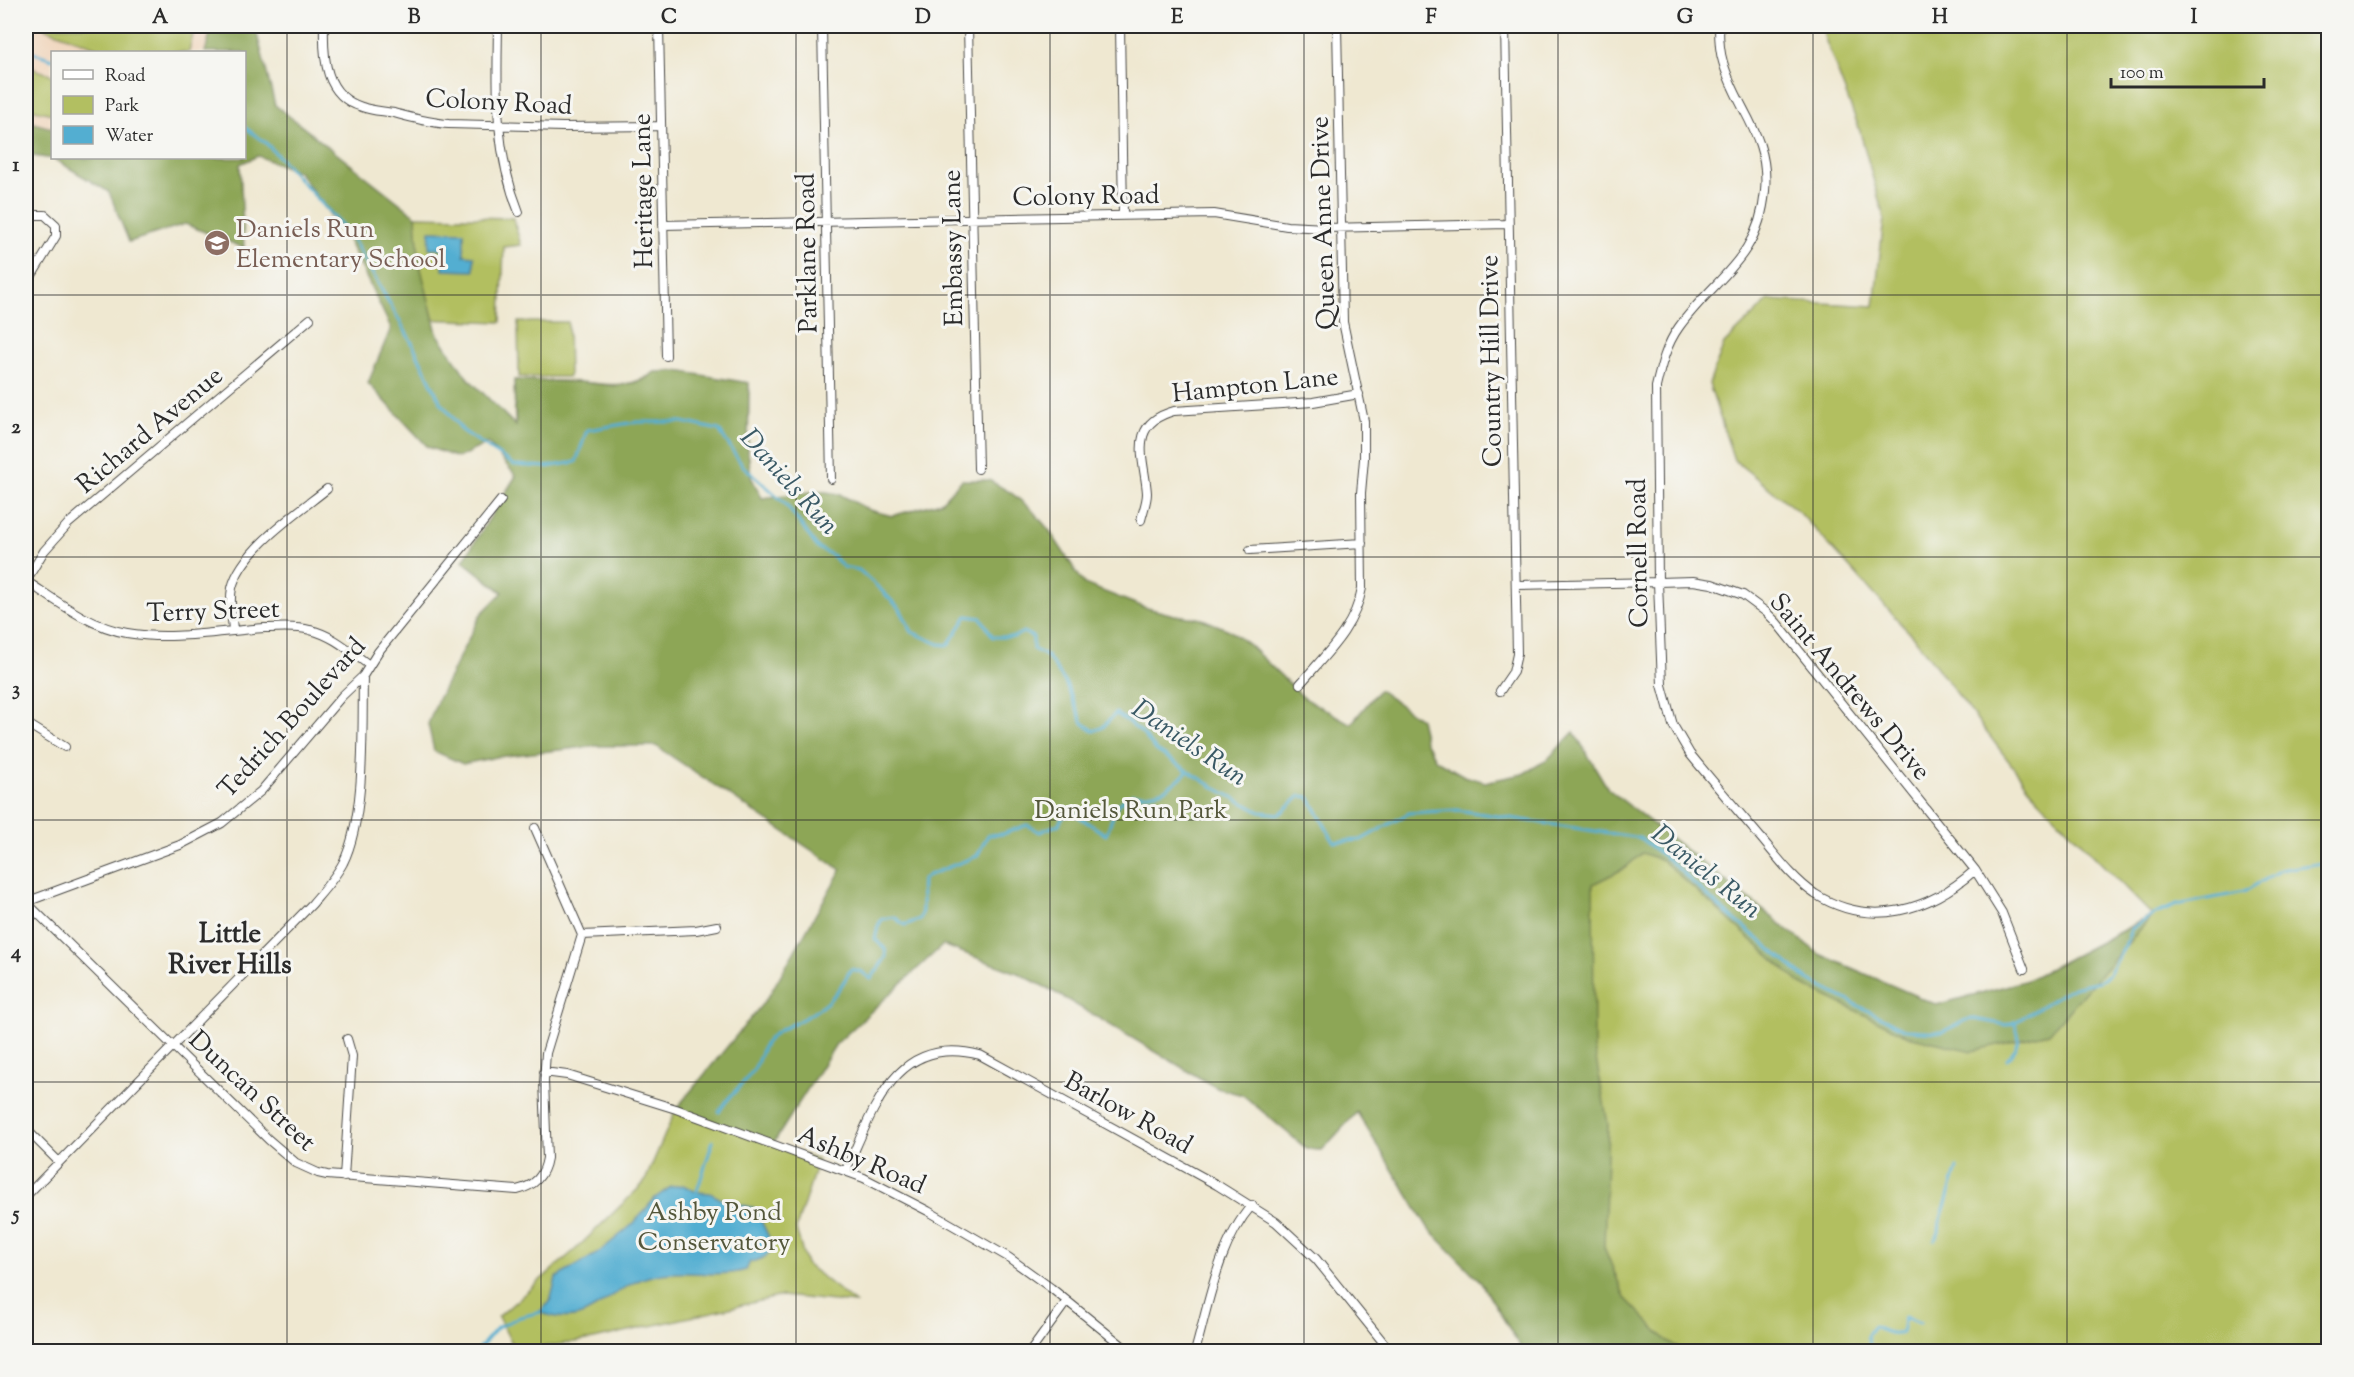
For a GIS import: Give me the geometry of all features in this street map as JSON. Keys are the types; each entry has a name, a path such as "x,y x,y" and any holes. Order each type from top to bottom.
{"street":[{"name":"Colony Road","path":"324,26 326,69 336,90 355,105 432,123 563,127 661,126"},
{"path":"498,26 498,124 501,151 511,194 519,212"},
{"name":"Heritage Lane","path":"659,26 666,356"},
{"name":"Parklane Road","path":"822,26 831,479"},
{"name":"Embassy Lane","path":"968,26 978,469"},
{"path":"1120,26 1123,214"},
{"name":"Queen Anne Drive","path":"1300,684 1344,634 1356,614 1362,588 1361,493 1364,432 1359,394 1343,322 1337,26"},
{"name":"Country Hill Drive","path":"1500,691 1513,672 1517,654 1505,26"},
{"name":"Cornell Road","path":"1719,26 1723,62 1760,143 1766,189 1760,219 1746,252 1679,327 1668,346 1660,368 1655,406 1658,582 1662,685 1673,725 1690,754 1803,884 1840,906 1867,912 1896,911 1925,904 1941,896 1975,870"},
{"name":"Colony Road","path":"663,225 1214,213 1287,226 1508,224"},
{"path":"26,225 32,215 45,215 56,225 56,236 28,274 26,285"},
{"name":"Richard Avenue","path":"26,581 44,551 68,524 310,319"},
{"name":"Hampton Lane","path":"1141,520 1147,499 1140,455 1141,444 1146,430 1160,416 1174,411 1313,402 1359,394"},
{"path":"233,630 232,590 236,576 245,560 327,489"},
{"name":"Tedrich Boulevard","path":"26,902 180,845 222,823 261,791 342,696 363,676 369,665 501,500"},
{"path":"1250,550 1362,543"},
{"name":"Terry Street","path":"26,581 92,621 125,633 173,636 289,627 311,630 336,641 369,665"},
{"name":"Saint Andrews Drive","path":"1516,585 1693,581 1712,584 1743,595 1766,612 1975,870 2002,913 2024,969"},
{"path":"26,1196 312,904 342,864 352,839 358,804 363,676"},
{"path":"26,723 65,747"},
{"path":"535,828 582,935 696,930 717,926"},
{"name":"Duncan Street","path":"26,902 288,1157 318,1173 344,1177 499,1189 517,1190 527,1187 535,1183 542,1175 547,1158 544,1072 552,1027 582,935"},
{"path":"344,1177 352,1056 347,1039"},
{"name":"Barlow Road","path":"846,1170 881,1095 896,1075 910,1063 926,1056 945,1052 980,1055 1252,1205 1276,1222 1306,1248 1391,1352"},
{"name":"Ashby Road","path":"544,1072 567,1075 675,1109 846,1170 974,1236 1026,1269 1130,1352"},
{"path":"26,1129 59,1162"},
{"path":"1195,1352 1227,1246 1236,1226 1252,1205"},
{"path":"1030,1352 1067,1301"}],"shaded area":[{"path":"26,26 237,26 237,51 51,51 51,145 26,141"}],"green space":[{"path":"39,26 195,26 189,51 105,51"},
{"name":"Daniels Run Park","path":"212,26 255,26 275,105 416,216 419,261 437,333 466,376 516,426 514,380 617,386 642,381 655,372 677,371 749,383 748,452 751,477 762,498 820,491 839,494 869,510 892,516 941,502 962,480 989,480 1010,492 1031,509 1049,530 1084,584 1143,607 1202,619 1229,630 1249,645 1304,698 1351,724 1379,690 1420,719 1425,742 1436,760 1464,776 1485,782 1523,774 1547,760 1574,732 1608,789 1819,954 1937,1005 2028,980 2153,915 2049,1033 1972,1051 1908,1036 1801,984 1662,860 1642,853 1625,868 1593,884 1594,1048 1608,1124 1604,1247 1625,1298 1668,1342 1684,1351 1523,1351 1481,1282 1429,1229 1357,1112 1322,1150 1307,1149 1243,1095 1217,1088 1018,973 943,945 836,1044 773,1144 676,1109 768,997 841,870 656,746 595,746 497,757 463,764 434,751 428,724 438,699 481,614 503,592 463,561 516,476 488,443 458,458 428,447 368,383 391,328 347,238 299,172 258,156 240,164 244,248 185,224 129,242 109,192 54,159 246,159 246,51 205,51"},
{"path":"1824,26 2328,26 2328,1351 1684,1351 1429,1229 1357,1112 1322,1150 1307,1149 1243,1095 1217,1088 1018,973 943,945 463,561 516,476 514,380 627,384 655,372 749,383 748,452 751,477 762,498 820,491 835,498 839,494 869,510 892,516 941,502 962,480 1010,492 1031,509 1049,530 1084,584 1143,607 1202,619 1229,630 1249,645 1304,698 1351,724 1379,690 1420,719 1425,742 1436,760 1464,776 1485,782 1523,774 1547,760 1574,732 1608,789 1819,954 1937,1005 2028,980 2152,915 2037,798 1916,640 1799,512 1734,460 1709,384 1724,344 1769,300 1874,306 1884,218 1859,128 1824,36"},
{"path":"26,66 51,75 51,114 26,108"},
{"name":"Daniels Run Park","path":"26,121 51,128 51,159 26,155"},
{"path":"416,216 513,218 521,245 504,247 501,322 422,319 421,257 411,256"},
{"path":"518,322 568,322 569,377 519,377"},
{"name":"Ashby Pond Conservatory","path":"676,1109 818,1160 796,1229 806,1264 855,1303 782,1296 594,1339 516,1351 498,1317 576,1249 644,1183"}],"water":[{"path":"430,231 464,232 464,255 474,256 474,271 443,270 444,249 429,248"},
{"path":"683,1185 696,1192 710,1193 725,1201 755,1208 773,1246 769,1253 761,1259 750,1262 746,1270 733,1273 669,1273 642,1279 583,1314 556,1317 539,1312 550,1302 556,1278 598,1253 633,1224 655,1198 671,1187"}],"waterway":[{"name":"Daniels Run","path":"26,50 51,59"},
{"name":"Daniels Run","path":"246,128 266,143 350,234 411,341 440,401 463,431 514,465 546,467 576,462 587,430 636,422 682,422 719,430 742,465 785,503 818,548 832,555 843,567 859,570 900,609 912,632 939,644 948,645 967,616 981,618 993,637 1014,637 1023,632 1033,637 1033,649 1047,656 1065,682 1083,723 1094,731 1103,727 1116,713 1141,732 1157,751 1212,786 1260,812 1280,814 1300,796 1309,797 1334,842 1361,840 1409,813 1458,810 1640,838 1670,861 1717,905 1808,980 1906,1030 1942,1032 1966,1020 1974,1019 2007,1025 2073,987 2100,981 2108,976 2125,946 2131,929 2153,915 2177,905 2244,892 2280,870 2328,862"},
{"path":"719,1112 750,1075 763,1047 773,1035 822,1007 840,988 851,969 862,972 871,979 886,957 885,949 875,939 878,926 882,919 894,917 905,925 920,919 922,880 977,856 988,835 1003,834 1027,825 1040,832 1059,824 1062,818 1072,812 1106,835 1117,805 1132,794 1149,794 1163,790 1188,771"},
{"path":"2007,1059 2015,1050 2019,1038 2014,1022"},
{"path":"696,1194 713,1141"},
{"path":"1935,1240 1957,1168"},
{"path":"476,1352 498,1327 520,1317 541,1312"},
{"path":"1871,1352 1867,1336 1874,1327 1898,1333 1902,1332 1905,1317 1920,1323"}],"place":[{"name":"Daniels Run Elementary School","path":"217,243"}],"district":[{"name":"Little River Hills","path":"230,948"}]}
